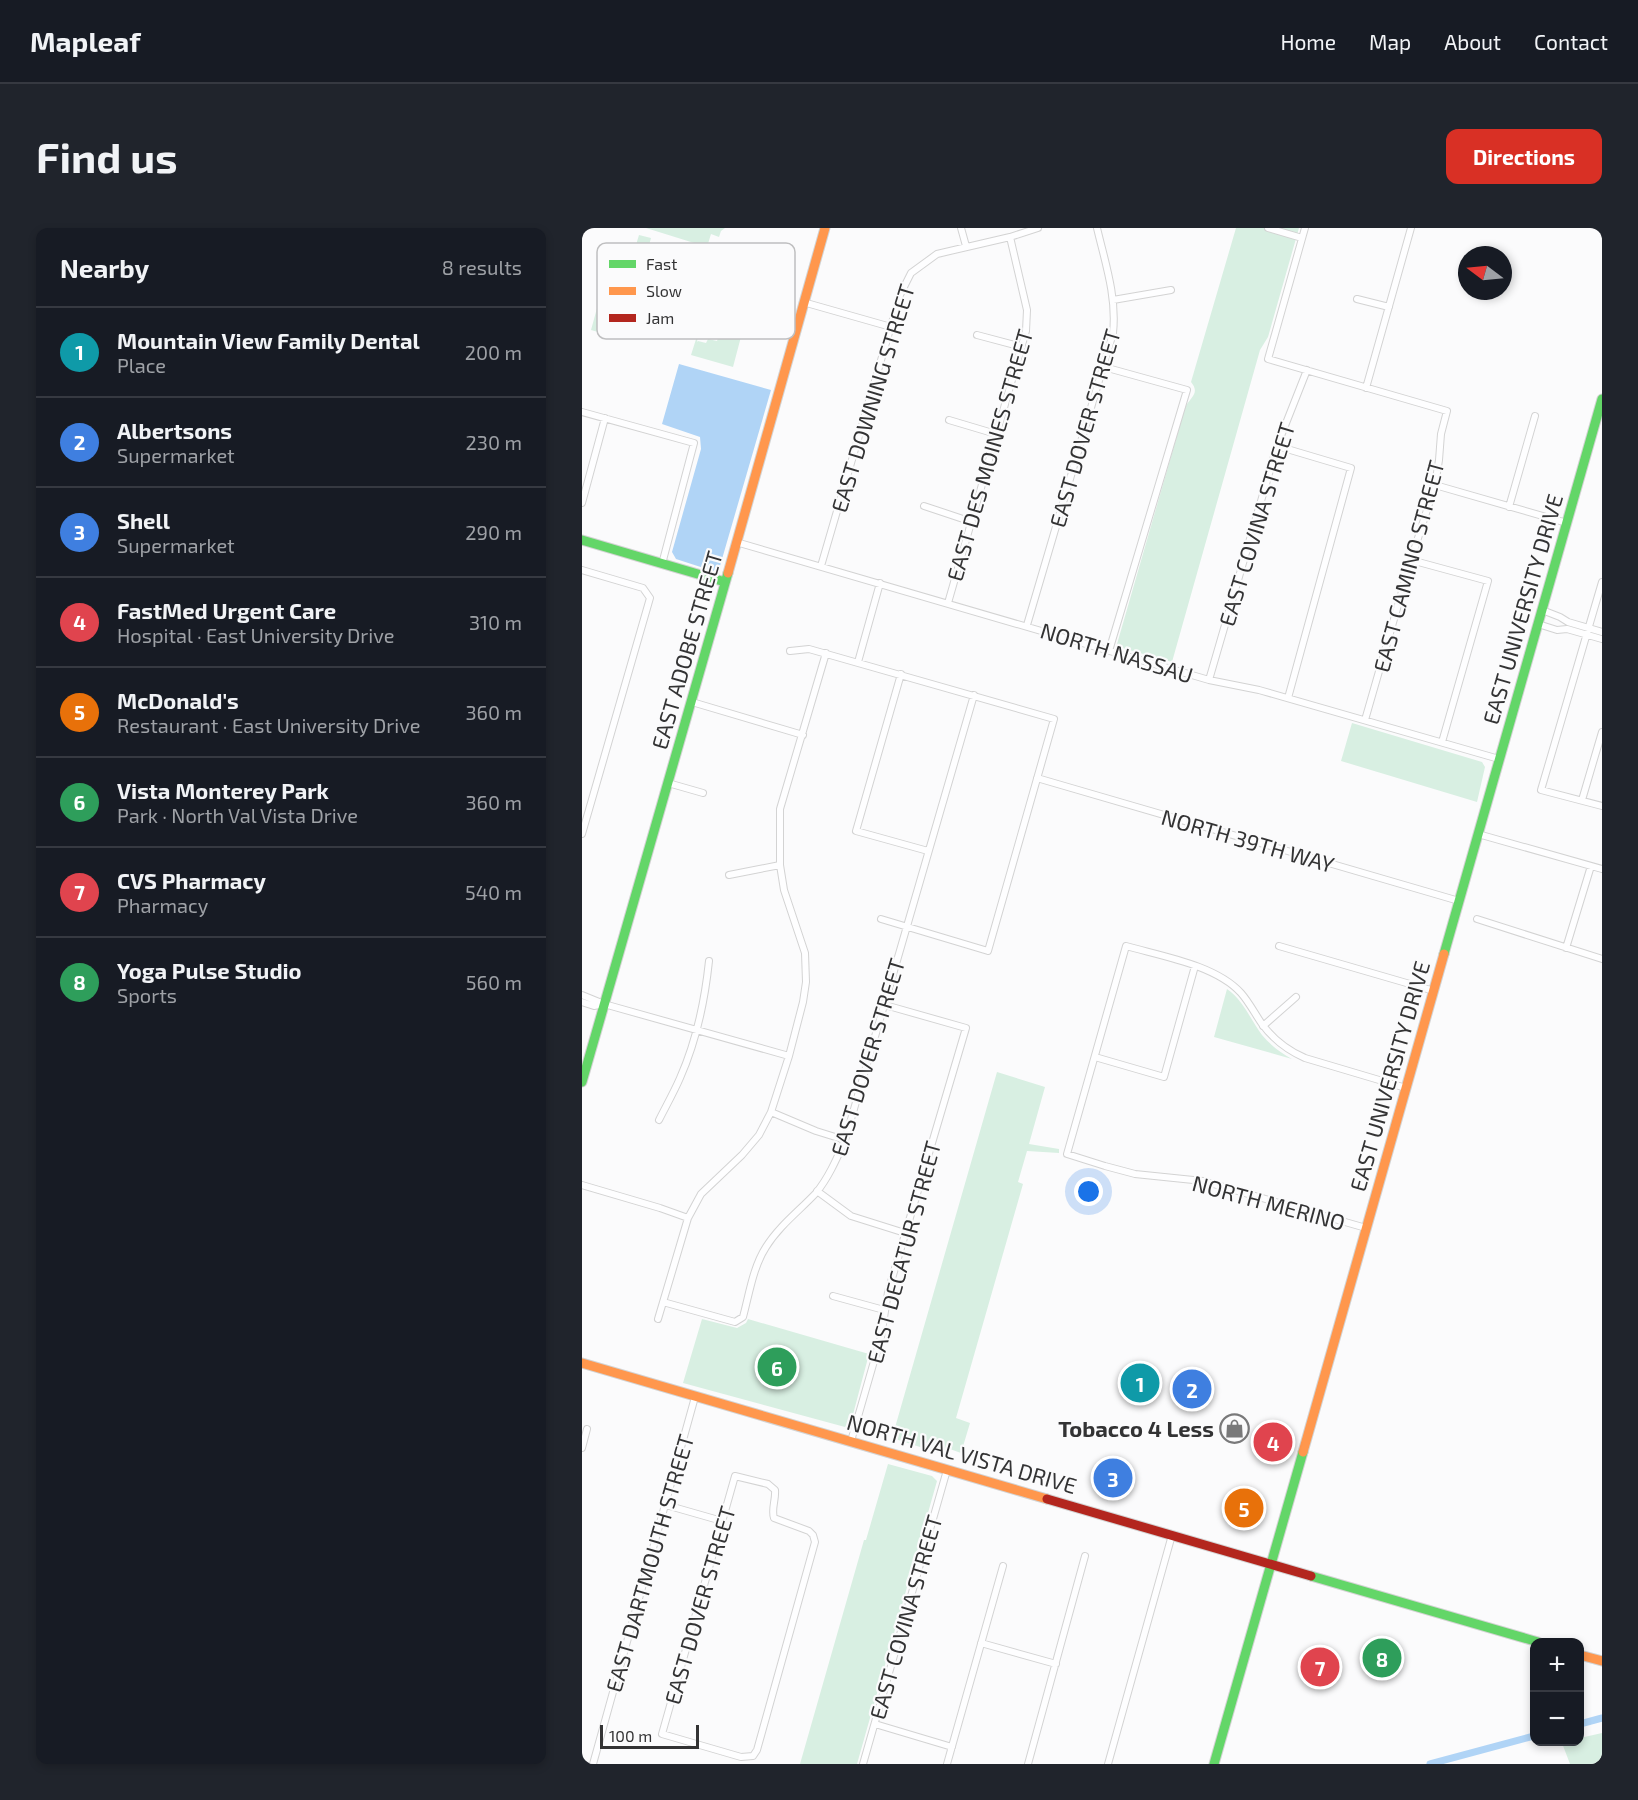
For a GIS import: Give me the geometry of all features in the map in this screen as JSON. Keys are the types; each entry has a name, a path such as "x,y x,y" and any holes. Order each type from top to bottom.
{"main road":[{"name":"EAST ADOBE STREET","path":"795,331 825,228"},
{"name":"EAST ADOBE STREET","path":"582,1082 692,702 793,339"},
{"name":"EAST UNIVERSITY DRIVE","path":"1214,1764 1602,399"},
{"path":"582,540 725,582"},
{"name":"NORTH VAL VISTA DRIVE","path":"582,1364 1530,1640"},
{"path":"1584,1656 1602,1661"}],"street":[{"path":"962,228 966,246"},
{"name":"EAST DOWNING STREET","path":"820,566 900,295 911,273 938,255 1038,228"},
{"name":"EAST DOVER STREET","path":"1027,625 1113,333 1115,315 1113,300 1097,228"},
{"path":"1268,228 1302,238"},
{"path":"1305,228 1268,359 1366,388 1411,228"},
{"name":"EAST DES MOINES STREET","path":"948,603 1028,320 1010,237"},
{"path":"1113,300 1171,290"},
{"path":"1357,298 1389,307"},
{"path":"803,302 891,327"},
{"path":"977,334 1022,347"},
{"path":"1104,367 1188,390 1109,651"},
{"name":"EAST COVINA STREET","path":"1209,680 1277,446 1307,370"},
{"name":"EAST CAMINO STREET","path":"1365,720 1435,484 1441,434 1447,411 1366,388"},
{"path":"582,412 694,443 662,564"},
{"path":"1509,507 1535,416"},
{"path":"582,502 605,418"},
{"path":"949,420 996,434"},
{"path":"1277,446 1351,468 1288,698"},
{"path":"1435,484 1567,523"},
{"path":"924,506 972,522"},
{"name":"NORTH NASSAU","path":"736,542 1027,625 1209,680 1288,698 1499,759"},
{"path":"1411,560 1488,581 1442,742"},
{"path":"582,570 643,588 648,592 650,598 582,834"},
{"path":"1602,582 1541,790 1602,806"},
{"path":"858,662 880,583"},
{"path":"1542,610 1602,639"},
{"path":"1538,624 1557,630 1602,632"},
{"path":"790,651 809,649 826,653 1054,719 988,951 881,919"},
{"path":"658,1319 687,1218 701,1194 742,1155 759,1135 771,1112 803,1002 805,953 784,890 780,866 780,809 826,653"},
{"path":"901,674 856,831 928,850"},
{"name":"EAST DOVER STREET","path":"663,1302 735,1322 743,1317 758,1263 765,1248 828,1176 845,1140 974,695"},
{"path":"692,702 803,735"},
{"path":"1582,801 1602,732"},
{"name":"NORTH 39TH WAY","path":"1037,778 1459,901"},
{"path":"668,783 703,793"},
{"path":"1478,834 1602,869"},
{"path":"729,875 780,866"},
{"path":"1566,948 1591,866"},
{"path":"1477,919 1602,959"},
{"path":"1194,966 1164,1077 1095,1057 1126,946 1194,966 1221,976 1241,992 1263,1026 1289,1051 1305,1058 1406,1088"},
{"path":"1279,946 1434,991"},
{"path":"659,1120 681,1076 696,1029 709,961"},
{"path":"582,995 604,1004 789,1056"},
{"path":"1263,1026 1296,997"},
{"path":"582,1002 594,1006 604,1004"},
{"name":"EAST DECATUR STREET","path":"851,1441 881,1337 884,1310 905,1233 966,1028 885,1005"},
{"name":"NORTH MERINO","path":"1095,1057 1067,1154 1105,1167 1135,1173 1203,1181 1366,1228"},
{"path":"771,1112 816,1131 845,1140"},
{"path":"582,1185 687,1218"},
{"path":"817,1191 851,1216 905,1233"},
{"path":"832,1296 884,1310"},
{"name":"EAST DARTMOUTH STREET","path":"593,1764 695,1397"},
{"path":"582,1448 587,1429"},
{"name":"EAST COVINA STREET","path":"863,1764 947,1470"},
{"name":"EAST DOVER STREET","path":"735,1476 768,1484 775,1490 776,1497 772,1512 774,1518 804,1529 813,1535 815,1542 757,1750 753,1756 741,1757 662,1734 723,1521 735,1476"},
{"path":"666,1505 723,1521"},
{"path":"1108,1764 1173,1535"},
{"path":"1028,1764 1085,1556"},
{"path":"947,1764 1003,1566"},
{"path":"981,1643 1056,1664"},
{"path":"874,1724 952,1747"}],"green space":[{"path":"646,228 725,228 719,237 711,234 708,243 694,243"},
{"path":"1236,228 1299,228 1268,337 1260,350 1172,662 1122,648 1117,644 1185,408 1195,393 1191,382"},
{"path":"639,235 651,238 650,243 637,243"},
{"path":"597,308 597,332 591,330"},
{"path":"696,339 697,342 706,343 708,339 717,341 718,339 740,339 733,367 691,355"},
{"path":"1352,723 1482,762 1485,767 1477,802 1341,761"},
{"path":"1227,989 1242,1005 1265,1039 1292,1059 1214,1037"},
{"path":"997,1072 1045,1087 1029,1144 1059,1149 1059,1153 1027,1151 1018,1182 1023,1184 956,1418 970,1423 961,1453 947,1448 945,1455 892,1438"},
{"path":"702,1319 737,1328 746,1323 748,1319 869,1354 851,1422 845,1427 683,1383"},
{"path":"888,1464 932,1476 937,1481 857,1764 800,1764 864,1540 866,1540"},
{"path":"1602,1733 1602,1764 1570,1764 1563,1746 1584,1746 1584,1737"}],"water":[{"path":"679,364 771,390 720,566 713,571 676,559 672,552 701,449 700,437 662,424"}],"waterway":[{"path":"1584,1723 1602,1718"},
{"path":"1430,1764 1530,1737"}],"traffic: fast":[{"path":"1444,954 1602,399"},
{"path":"582,540 725,582"},
{"path":"582,1082 728,573"},
{"path":"1214,1764 1303,1452"},
{"path":"1311,1576 1530,1640"}],"traffic: slow":[{"path":"795,335 825,228"},
{"path":"728,573 794,339"},
{"path":"1303,1452 1444,954"},
{"path":"582,1363 1047,1499"},
{"path":"1584,1656 1602,1661"}],"traffic: jam":[{"path":"1047,1499 1311,1576"}],"place":[{"name":"Vista Monterey Park","path":"777,1367"},
{"name":"Mountain View Family Dental","path":"1140,1383"},
{"name":"Albertsons","path":"1192,1389"},
{"name":"Tobacco 4 Less","path":"1235,1428"},
{"name":"FastMed Urgent Care","path":"1273,1442"},
{"name":"Shell","path":"1113,1478"},
{"name":"McDonald's","path":"1244,1508"},
{"name":"Yoga Pulse Studio","path":"1382,1658"},
{"name":"CVS Pharmacy","path":"1320,1667"}]}
